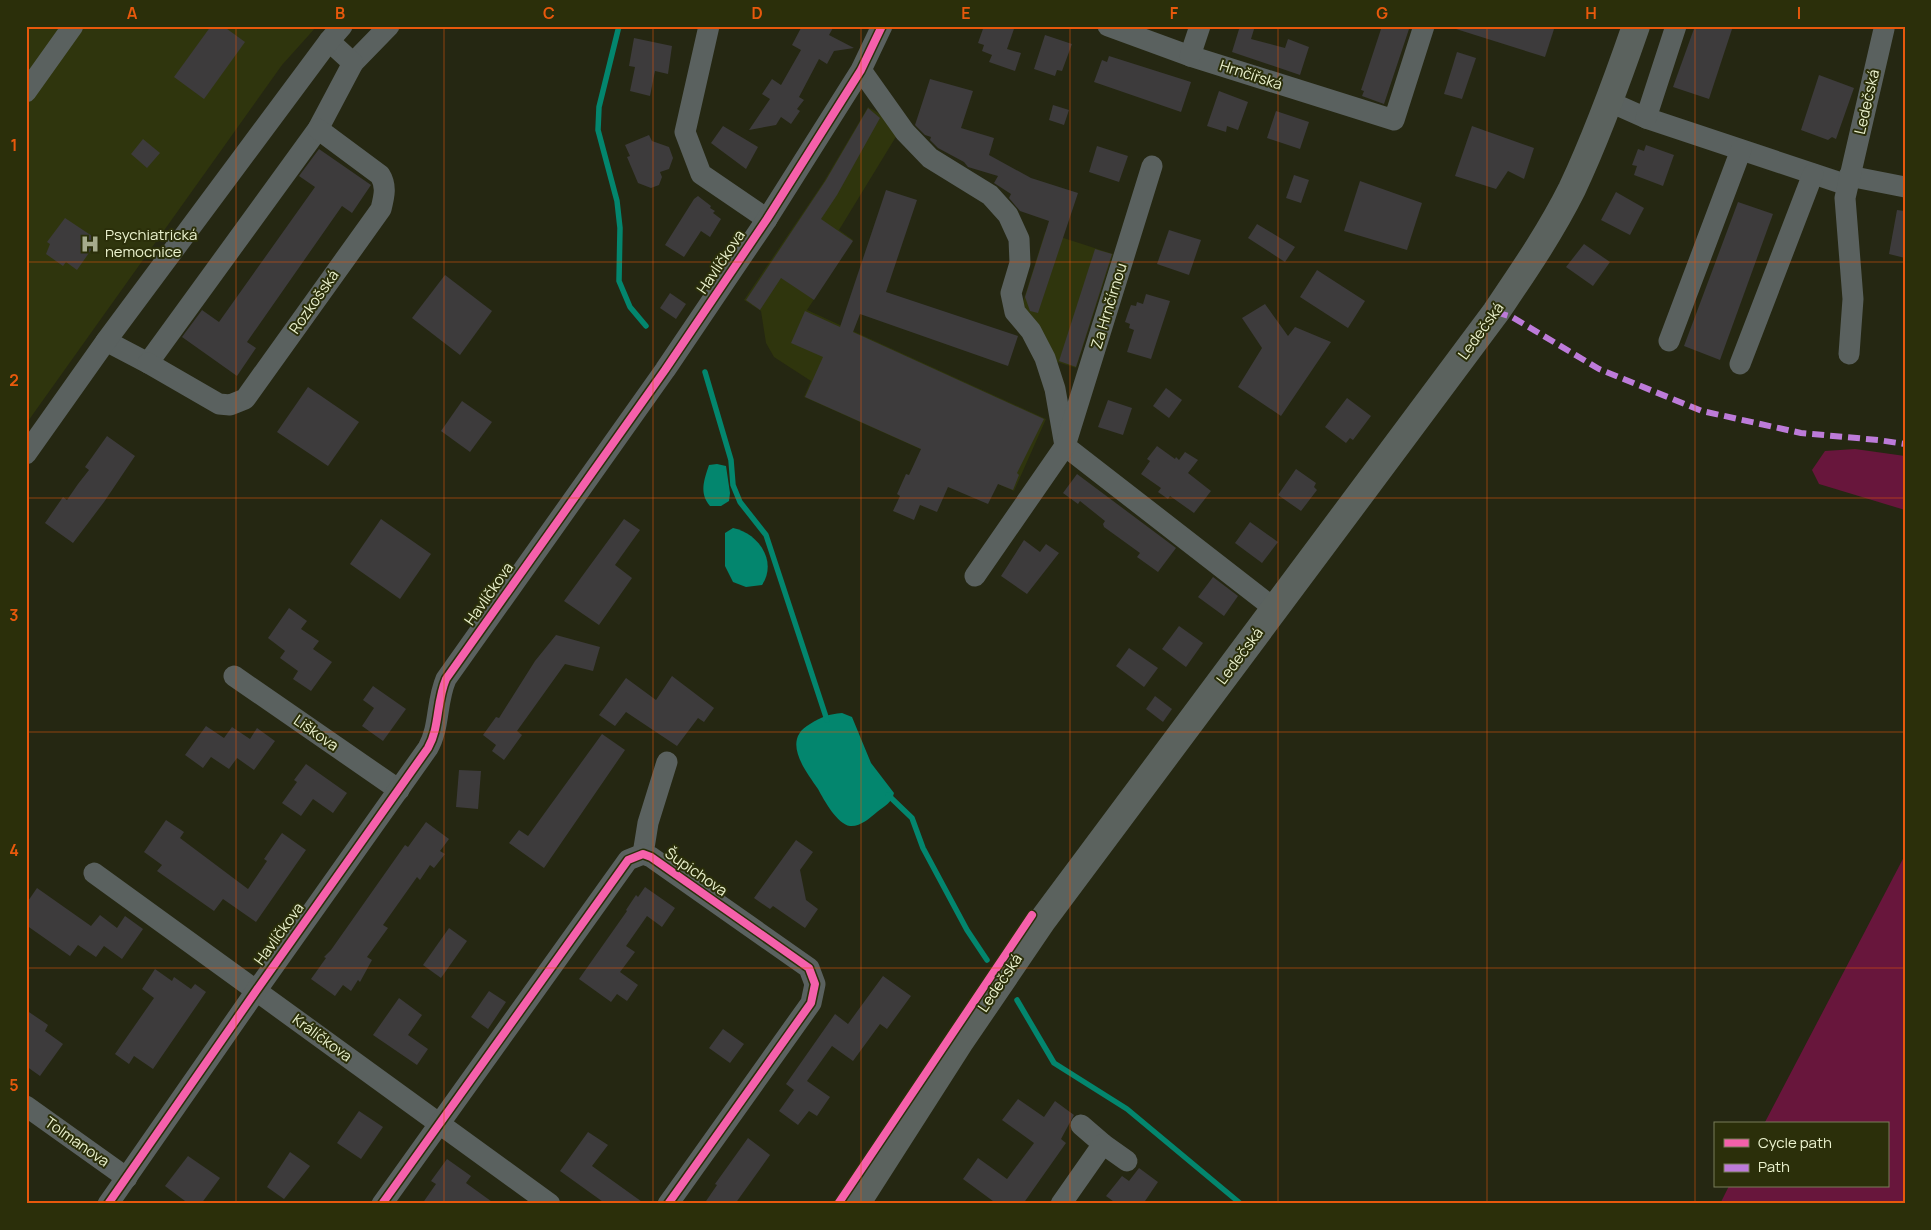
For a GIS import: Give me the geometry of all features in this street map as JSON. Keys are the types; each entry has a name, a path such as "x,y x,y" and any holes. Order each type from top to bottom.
{"main road":[{"name":"Ledečská","path":"856,1204 959,1044 1042,921 1496,312 1539,250 1572,189 1610,102 1636,26"}],"street":[{"path":"26,92 73,26"},
{"path":"148,363 318,130 353,63 389,26"},
{"path":"709,26 684,132 701,174 767,219"},
{"name":"Havlíčkova","path":"108,1204 432,741 437,726 439,698 449,674 665,370 767,219 861,70 882,26"},
{"name":"Hrnčířská","path":"1108,26 1190,56 1394,120 1424,26"},
{"path":"1190,56 1200,26"},
{"path":"1646,118 1676,26"},
{"name":"Ledečská","path":"1849,354 1853,299 1845,219 1848,180 1884,29"},
{"path":"26,454 106,341 336,33 353,63"},
{"path":"861,70 905,132 930,158 990,195 1008,215 1019,239 1020,264 1011,293 1015,312 1031,331 1045,358 1055,389 1065,446 1275,609"},
{"path":"1610,102 1646,118 1813,174 1905,187"},
{"name":"Rozkošská","path":"106,341 219,404 230,405 245,399 381,209 384,197 383,180 380,175 318,130"},
{"path":"1669,341 1741,150"},
{"name":"Za Hrnčírnou","path":"975,576 1065,446 1152,166"},
{"path":"1740,364 1813,174"},
{"name":"Liškova","path":"234,676 399,790"},
{"name":"Šupichova","path":"643,854 648,823 667,762"},
{"name":"Šupichova","path":"382,1204 628,860 643,854 809,968 815,984 811,1002 668,1204"},
{"name":"Králíčkova","path":"94,872 550,1204"},
{"name":"Tolmanova","path":"26,1106 127,1178"},
{"path":"1081,1125 1127,1161"},
{"path":"1061,1204 1103,1144"}],"shaded area":[{"name":"Psychiatrická nemocnice","path":"26,26 317,26 282,65 26,424"},
{"path":"868,107 882,115 897,135 839,230 853,240 807,310 1046,419 1014,491 804,397 811,381 774,357 766,343 761,311 744,300 823,183"},
{"path":"1045,232 1113,254 1076,368 1051,360 1021,308"},
{"path":"1855,449 1905,456 1905,510 1819,484 1812,470 1825,451"},
{"path":"1905,855 1905,1204 1720,1204 1728,1188 1888,1188 1888,1122 1765,1122"}],"water":[{"path":"709,465 726,466 730,493 729,501 721,506 710,506 704,496 704,481"},
{"path":"733,528 750,536 763,549 768,567 762,585 746,587 733,582 725,566 725,533"},
{"path":"842,713 852,717 871,763 894,793 892,799 885,806 865,822 854,826 840,821 831,811 802,764 796,747 797,738 801,731 810,724 825,716"}],"building":[{"path":"211,26 223,26 245,42 204,99 174,77"},
{"path":"802,26 834,26 829,35 854,48 834,51 827,64 819,59 799,97 804,100 797,109 800,111 791,124 781,117 776,125 749,130 770,99 762,94 772,79 781,85 801,50 792,45"},
{"path":"984,26 1015,26 1007,49 1021,53 1015,71 989,62 992,55 982,51 984,45 978,43"},
{"path":"1240,26 1255,26 1251,39 1285,48 1288,39 1309,47 1300,75 1232,52"},
{"path":"1382,26 1410,26 1384,104 1362,96 1364,91 1361,90"},
{"path":"1456,26 1555,26 1545,57 1456,29"},
{"path":"1695,26 1733,26 1709,99 1673,87"},
{"path":"1045,35 1072,44 1062,71 1057,70 1055,76 1034,69"},
{"path":"634,38 672,46 668,74 655,71 650,96 630,91 635,67 629,66"},
{"path":"1457,52 1476,58 1462,99 1444,94"},
{"path":"1109,56 1191,82 1181,112 1094,82 1102,60 1107,62"},
{"path":"1819,75 1854,88 1836,139 1832,137 1828,140 1801,130"},
{"path":"930,79 973,91 961,128 994,138 989,155 1031,178 1078,193 1038,313 1030,311 1025,297 1049,221 1020,211 1009,198 1011,194 994,183 998,176 968,167 964,162 938,148 930,140 931,137 925,135 915,125"},
{"path":"1219,91 1248,102 1238,130 1227,126 1226,132 1207,126"},
{"path":"1053,105 1069,110 1064,125 1049,120"},
{"path":"868,108 880,118 837,195 821,219 853,241 814,300 781,278 760,310 746,300 826,180"},
{"path":"1276,111 1309,122 1300,149 1267,138"},
{"path":"723,126 758,147 746,169 711,143"},
{"path":"1472,126 1534,148 1524,179 1508,171 1496,189 1455,176"},
{"path":"649,135 652,141 669,147 673,158 669,169 660,172 662,177 659,185 651,188 638,183 627,157 630,156 625,145"},
{"path":"143,139 160,153 147,168 131,154"},
{"path":"1646,145 1674,155 1663,186 1634,175 1637,166 1632,165 1638,149 1644,151"},
{"path":"1097,146 1128,156 1119,182 1089,172"},
{"path":"319,149 371,185 352,213 342,206 247,342 256,348 237,376 182,337 202,310 219,322 315,187 299,176"},
{"path":"1294,175 1309,180 1301,203 1286,198"},
{"path":"1360,181 1422,203 1407,250 1344,231"},
{"path":"886,190 917,200 886,292 1018,336 1008,366 860,314 853,332 1044,419 1017,473 1019,475 1013,490 998,484 988,504 948,487 937,512 920,505 914,520 893,511 900,496 897,494 906,474 909,475 921,449 805,397 823,357 791,343 805,311 840,327"},
{"path":"1616,192 1644,208 1630,235 1601,220"},
{"path":"698,196 711,206 710,208 715,211 713,213 721,219 710,237 701,231 684,257 665,245 694,199"},
{"path":"1738,202 1773,214 1720,360 1684,346"},
{"path":"1897,210 1905,211 1905,258 1889,254"},
{"path":"65,218 98,240 77,270 66,262 63,266 46,254 50,244 47,242"},
{"path":"1257,224 1295,247 1285,262 1248,238"},
{"path":"1169,230 1201,240 1189,275 1157,264"},
{"path":"1584,244 1610,262 1593,286 1566,267"},
{"path":"1095,249 1112,254 1076,367 1059,361"},
{"path":"1317,270 1365,301 1348,328 1300,297"},
{"path":"445,275 492,311 460,355 412,318"},
{"path":"670,293 686,304 676,319 660,308"},
{"path":"1146,294 1170,301 1151,359 1127,352 1134,330 1129,328 1130,324 1125,322 1131,305 1136,306 1137,302 1143,304"},
{"path":"1265,304 1288,336 1295,327 1331,342 1281,416 1238,387 1262,348 1242,318"},
{"path":"308,387 359,422 328,466 277,432"},
{"path":"1166,388 1182,400 1169,418 1153,406"},
{"path":"1347,398 1371,416 1353,440 1350,438 1346,443 1325,427"},
{"path":"1108,400 1132,408 1123,435 1098,427"},
{"path":"462,401 492,422 470,452 441,431"},
{"path":"107,436 135,456 73,543 45,523 63,497 67,500 89,470 85,467"},
{"path":"1157,446 1175,459 1176,457 1179,460 1185,452 1198,460 1188,473 1211,491 1194,513 1170,496 1168,499 1158,492 1161,488 1141,474 1150,461 1147,459"},
{"path":"1296,469 1316,483 1314,487 1317,490 1301,511 1278,495"},
{"path":"1077,474 1176,548 1158,572 1137,557 1140,553 1104,527 1105,521 1080,501 1078,504 1063,493"},
{"path":"381,519 431,554 400,599 350,564"},
{"path":"624,519 640,530 615,565 632,578 599,625 564,601"},
{"path":"1250,522 1278,542 1262,563 1235,543"},
{"path":"1024,540 1040,552 1046,544 1059,553 1027,594 1001,576"},
{"path":"1213,577 1238,596 1224,616 1198,597"},
{"path":"289,608 307,621 301,629 319,641 313,649 332,662 311,691 293,679 298,671 280,658 285,651 268,638"},
{"path":"1179,626 1203,643 1186,667 1162,649"},
{"path":"556,635 600,647 593,671 565,664 517,731 522,735 504,760 492,751 496,745 483,735 496,717 499,718 535,661"},
{"path":"1129,648 1158,668 1144,687 1116,666"},
{"path":"672,676 714,708 704,722 698,718 677,746 626,712 615,726 599,715 626,678 656,700"},
{"path":"373,686 406,709 383,741 362,726 374,708 363,700"},
{"path":"1155,696 1172,709 1163,722 1146,709"},
{"path":"206,726 224,738 232,727 250,739 257,728 275,741 254,770 237,758 229,769 211,757 203,768 185,755"},
{"path":"602,734 625,750 544,868 509,843 519,830 528,836"},
{"path":"306,764 347,793 333,813 313,799 301,816 282,803 297,782 294,780"},
{"path":"459,770 481,771 478,809 456,807"},
{"path":"166,820 184,832 180,838 248,889 267,861 264,859 282,833 306,850 256,922 223,899 214,911 157,871 162,865 144,852"},
{"path":"426,822 449,839 440,851 445,854 434,868 430,865 420,880 417,877 383,925 388,928 367,957 372,960 360,982 358,980 351,991 343,985 335,996 311,979 326,958 324,957 331,950 405,845 408,847"},
{"path":"796,840 813,852 800,870 806,900 818,909 805,928 773,906 770,909 754,898"},
{"path":"645,887 675,908 662,927 647,916 626,946 635,952 620,972 638,985 627,1001 617,994 611,1002 579,979 627,911 636,895 638,897"},
{"path":"37,888 91,926 100,915 117,928 125,916 143,929 122,959 104,946 96,957 78,945 70,956 26,925 26,904"},
{"path":"449,928 467,941 441,978 423,965"},
{"path":"155,969 172,981 174,977 191,989 195,984 206,992 153,1069 134,1056 129,1064 115,1054 154,998 142,989"},
{"path":"883,976 911,996 887,1029 880,1024 853,1061 832,1046 807,1081 830,1097 817,1116 809,1111 798,1125 779,1111 794,1090 786,1084 835,1014 848,1024"},
{"path":"489,991 506,1002 488,1029 471,1017"},
{"path":"399,998 422,1015 408,1035 428,1049 417,1065 373,1035"},
{"path":"26,1010 48,1025 45,1031 63,1044 40,1076 26,1066"},
{"path":"723,1029 744,1044 730,1063 709,1048"},
{"path":"1018,1099 1044,1117 1055,1101 1074,1115 1061,1139 1066,1143 1023,1204 997,1204 963,1179 978,1158 1007,1179 1034,1143 1002,1120"},
{"path":"359,1111 383,1127 361,1159 337,1143"},
{"path":"588,1132 608,1145 592,1166 645,1204 606,1204 560,1171"},
{"path":"748,1138 770,1155 735,1204 704,1204 717,1185 715,1184"},
{"path":"290,1152 310,1166 284,1199 267,1187"},
{"path":"188,1156 220,1178 201,1204 189,1204 165,1186"},
{"path":"447,1159 471,1176 466,1183 495,1204 422,1204 436,1184 431,1181"},
{"path":"1139,1168 1158,1182 1143,1204 1117,1204 1106,1196 1122,1176 1129,1181"}],"waterway":[{"path":"619,26 599,107 598,130 617,201 620,228 619,281 630,307 646,326"},
{"path":"705,372 731,460 733,485 740,502 766,535 827,720"},
{"path":"888,795 912,818 923,848 967,930 987,960"},
{"path":"1017,1000 1054,1063 1127,1109 1241,1204"}],"marked path":[{"path":"1496,312 1512,317 1599,369 1702,411 1801,433 1905,444"}],"cycle path":[{"path":"108,1204 428,748 432,740 446,679 665,370 767,219 861,70 882,26"},
{"path":"382,1204 628,860 643,854 651,857 809,968 815,984 811,1003 668,1204"},
{"path":"838,1204 1032,915"}],"place":[{"name":"Psychiatrická nemocnice","path":"90,244"}]}
